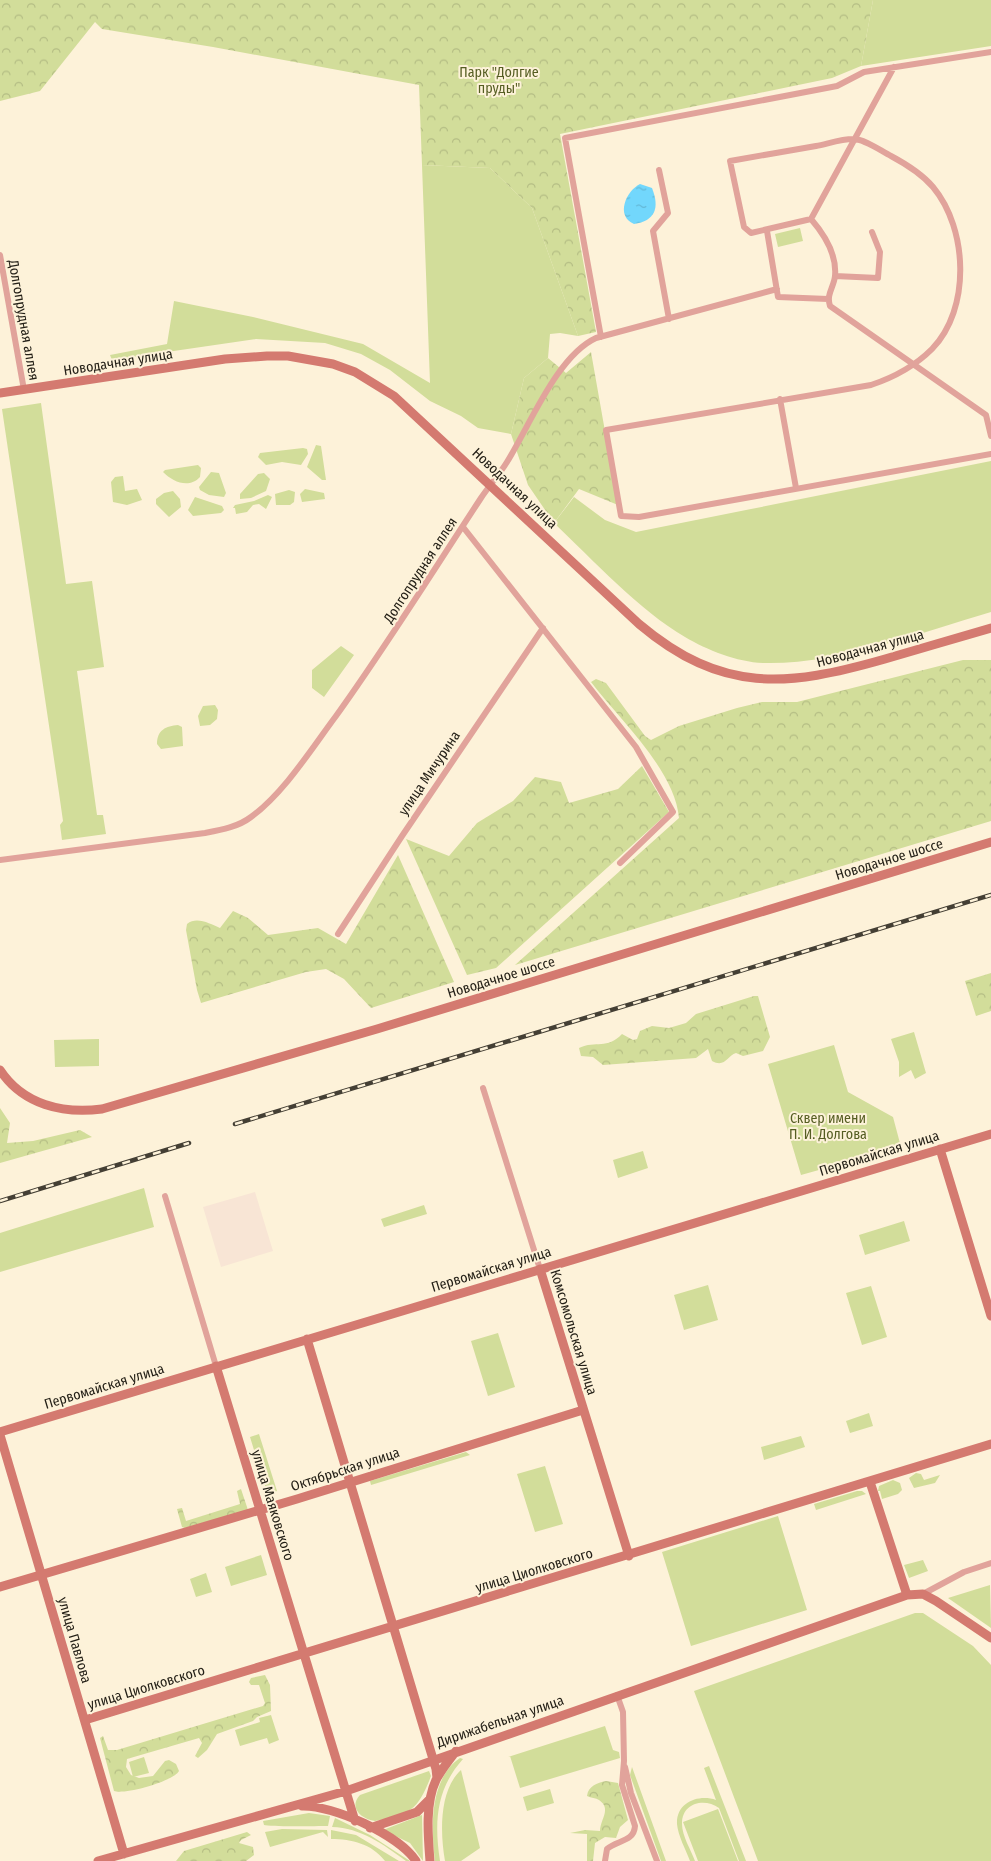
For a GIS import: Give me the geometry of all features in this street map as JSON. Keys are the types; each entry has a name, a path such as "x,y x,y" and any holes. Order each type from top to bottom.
{"street":[{"path":"599,338 565,138 837,86 864,72 991,52"},
{"path":"894,67 854,139 811,220 751,233 744,227 730,161 854,139 899,160 920,175 933,187 945,205 957,238 961,264 953,315 934,348 899,375 871,385 606,430 617,511 621,516 638,517 991,454"},
{"path":"659,170 668,213 653,231 669,318"},
{"path":"811,220 822,231 833,256 835,276 828,299 830,306 986,415 991,436"},
{"path":"767,231 778,297 828,299"},
{"path":"835,276 878,278 880,252 872,232"},
{"name":"Долгопрудная аллея","path":"0,255 24,390"},
{"name":"Долгопрудная аллея","path":"0,860 205,833 242,822 257,812 296,768 398,628 506,463 566,361 584,344 599,338 777,289"},
{"name":"Новодачная улица","path":"0,394 232,359 281,356 311,359 354,372 394,396 652,634 689,659 718,671 762,680 810,677 848,669 991,628"},
{"path":"780,399 796,488"},
{"path":"463,527 636,747 673,812 620,863"},
{"name":"улица Мичурина","path":"338,934 543,628"},
{"name":"Новодачное шоссе","path":"0,1070 20,1091 42,1104 64,1110 88,1111 108,1108 377,1029 991,842"},
{"name":"Комсомольская улица","path":"483,1088 629,1556"},
{"name":"Первомайская улица","path":"0,1433 216,1366 991,1134"},
{"path":"940,1149 991,1316"},
{"name":"улица Маяковского","path":"165,1196 355,1821"},
{"path":"307,1339 432,1759 436,1778"},
{"name":"Октябрьская улица","path":"0,1587 260,1510 584,1410"},
{"name":"улица Павлова","path":"0,1433 124,1854"},
{"name":"улица Циолковского","path":"84,1720 304,1655 991,1444"},
{"path":"870,1482 907,1595"},
{"path":"991,1563 964,1572 922,1594 991,1638"},
{"name":"Дирижабельная улица","path":"98,1861 346,1790 456,1750 907,1595 922,1594"},
{"path":"605,1861 607,1849 632,1837 635,1832 635,1826 622,1785 624,1764 623,1712 617,1695"},
{"path":"430,1861 430,1799 436,1778 456,1750"},
{"path":"624,1764 631,1793 657,1861"},
{"path":"370,1828 417,1812 430,1799"},
{"path":"285,1808 318,1807 355,1821 401,1845 416,1861"}],"shaded area":[{"path":"255,1192 273,1251 221,1267 203,1207"}],"green space":[{"name":"Парк \"Долгие пруды\"","path":"0,0 873,0 861,66 832,78 560,134 596,332 578,336 532,208 490,168 422,165 419,85 213,47 102,29 95,22 40,91 0,101"},
{"path":"873,0 991,0 991,46 861,66"},
{"path":"422,165 490,168 532,208 578,336 560,333 550,334 548,358 524,378 511,434 478,428 461,416 430,401 390,370 361,354 325,343 256,339 112,360 110,355 167,344 174,301 253,317 363,344 430,383"},
{"path":"800,228 803,241 778,247 775,234"},
{"path":"591,352 618,505 579,489 554,523 528,485 511,434 524,378 548,358 566,373"},
{"path":"41,403 66,584 92,581 104,667 77,671 97,815 103,815 106,834 62,840 60,825 63,821 2,409"},
{"path":"316,445 321,446 326,480 322,480 307,467"},
{"path":"307,449 308,454 301,465 282,462 266,465 258,457 260,453"},
{"path":"991,461 991,612 879,646 821,659 792,662 753,662 712,651 694,642 668,626 634,599 554,523 574,497 605,520 636,532"},
{"path":"198,465 201,468 200,477 191,483 181,483 171,479 163,472 165,470"},
{"path":"211,472 219,473 226,493 224,497 209,495 200,490 199,487"},
{"path":"264,473 270,479 266,491 251,498 240,499 240,494 258,474"},
{"path":"123,476 125,491 137,489 142,500 127,505 113,502 111,482 115,477"},
{"path":"305,489 324,493 325,499 302,502 300,494"},
{"path":"289,490 295,492 294,502 290,505 276,505 275,494"},
{"path":"173,491 180,499 181,507 169,517 156,504 156,499 164,493"},
{"path":"268,495 272,497 266,509 259,504 253,505 247,512 236,514 235,508 233,508 235,505 254,501"},
{"path":"195,497 222,506 224,510 221,513 193,516 188,510"},
{"path":"341,646 354,655 324,697 312,688 312,670"},
{"path":"963,660 991,660 991,821 515,965 679,818 668,782 657,764 591,682 596,679 606,683 645,736 651,740 679,726 737,708 762,702 797,702"},
{"path":"215,705 218,710 217,719 210,725 200,726 198,716 203,706"},
{"path":"178,725 182,727 183,746 161,749 157,744 160,732 170,726"},
{"path":"642,766 669,812 496,968 467,975 406,839 449,856 477,823 513,801 535,777 561,782 569,803 618,789"},
{"path":"398,855 454,982 371,1008 344,979 326,969 306,972 201,1003 186,930 187,924 199,921 220,928 233,911 248,918 268,935 318,928 346,944"},
{"path":"991,973 991,1011 976,1016 965,981"},
{"path":"758,996 770,1037 763,1051 743,1056 736,1053 720,1063 712,1061 708,1049 696,1058 603,1065 593,1057 581,1056 579,1048 611,1042 622,1034 633,1040 637,1039 640,1031 652,1026 669,1028 686,1023 696,1014"},
{"path":"914,1032 926,1073 915,1079 911,1070 899,1077 899,1062 891,1039"},
{"path":"99,1039 99,1066 55,1067 54,1040"},
{"name":"Сквер имени П. И. Долгова","path":"834,1045 848,1092 893,1117 901,1147 801,1175 768,1064"},
{"path":"0,1108 10,1123 7,1143 33,1141 80,1130 92,1137 0,1163"},
{"path":"643,1151 648,1168 618,1178 613,1160"},
{"path":"144,1188 154,1227 0,1272 0,1233"},
{"path":"424,1205 427,1214 384,1227 381,1219"},
{"path":"904,1221 910,1241 865,1255 859,1235"},
{"path":"708,1285 718,1320 684,1330 674,1295"},
{"path":"871,1286 887,1337 862,1345 846,1293"},
{"path":"498,1333 515,1387 488,1396 471,1341"},
{"path":"869,1413 873,1426 850,1433 846,1421"},
{"path":"259,1434 277,1491 271,1493 267,1492 250,1437"},
{"path":"801,1436 805,1447 764,1460 761,1447"},
{"path":"466,1452 470,1455 371,1485 370,1481"},
{"path":"545,1466 563,1524 535,1532 517,1474"},
{"path":"916,1473 921,1474 924,1480 940,1475 935,1483 914,1488 909,1478"},
{"path":"893,1480 900,1483 902,1490 898,1494 882,1499 880,1491 878,1491 879,1486"},
{"path":"241,1489 248,1510 185,1528 182,1527 177,1509 182,1508 186,1521 240,1504 237,1491"},
{"path":"862,1491 866,1494 816,1510 814,1504"},
{"path":"778,1516 807,1610 691,1646 662,1552"},
{"path":"261,1555 267,1575 231,1586 225,1567"},
{"path":"923,1560 928,1571 909,1578 904,1565"},
{"path":"206,1573 212,1592 196,1597 190,1579"},
{"path":"990,1585 991,1628 948,1598"},
{"path":"915,1613 923,1613 973,1646 991,1665 991,1861 758,1861 694,1691"},
{"path":"265,1675 270,1685 271,1711 257,1717 253,1721 217,1734 207,1750 198,1758 195,1756 202,1743 199,1738 127,1759 126,1767 131,1775 139,1778 153,1776 165,1761 169,1760 176,1764 179,1771 159,1783 128,1791 114,1791 100,1738 103,1736 108,1750 117,1750 263,1706 265,1703 259,1685 251,1685 249,1682 251,1678"},
{"path":"271,1715 279,1740 269,1744 267,1738 240,1746 235,1730 260,1722 259,1718"},
{"path":"605,1726 613,1750 619,1752 620,1758 520,1788 510,1756"},
{"path":"144,1757 149,1773 133,1777 129,1762"},
{"path":"460,1758 463,1759 454,1770 442,1794 437,1833 440,1861 435,1861 433,1820 437,1791 442,1778"},
{"path":"709,1766 746,1861 739,1861 719,1808 713,1805 707,1803 695,1804 686,1811 683,1817 683,1833 695,1861 690,1861 680,1838 677,1824 680,1810 684,1805 696,1799 709,1798 716,1800 704,1768"},
{"path":"632,1767 666,1861 661,1861 630,1775"},
{"path":"461,1770 480,1848 461,1861 445,1861 442,1825 445,1800 454,1779"},
{"path":"429,1771 431,1776 422,1796 412,1809 397,1816 375,1821 365,1818 358,1812 355,1804 360,1795"},
{"path":"606,1781 618,1783 628,1820 620,1827 616,1838 605,1837 595,1843 593,1861 587,1861 587,1834 570,1833 585,1830 600,1831 605,1807 599,1800 587,1796 591,1787"},
{"path":"550,1789 554,1803 527,1811 523,1797"},
{"path":"718,1809 738,1861 698,1861 683,1822"},
{"path":"309,1813 330,1816 328,1826 268,1826 264,1825 263,1821"},
{"path":"422,1815 423,1861 410,1843 383,1830"},
{"path":"335,1818 370,1835 410,1861 406,1861 380,1843 353,1830 332,1827"},
{"path":"282,1829 327,1830 328,1837 323,1832 270,1847 265,1832"},
{"path":"331,1830 356,1835 399,1861 385,1861 374,1850 354,1841 331,1839"},
{"path":"247,1832 251,1835 239,1843 253,1847 254,1855 246,1861 176,1861 184,1851"}],"water":[{"path":"640,184 652,188 656,202 651,217 634,224 628,220 624,210 630,192"}],"railway":[{"path":"235,1124 991,895"},
{"path":"0,1201 189,1143"}]}
